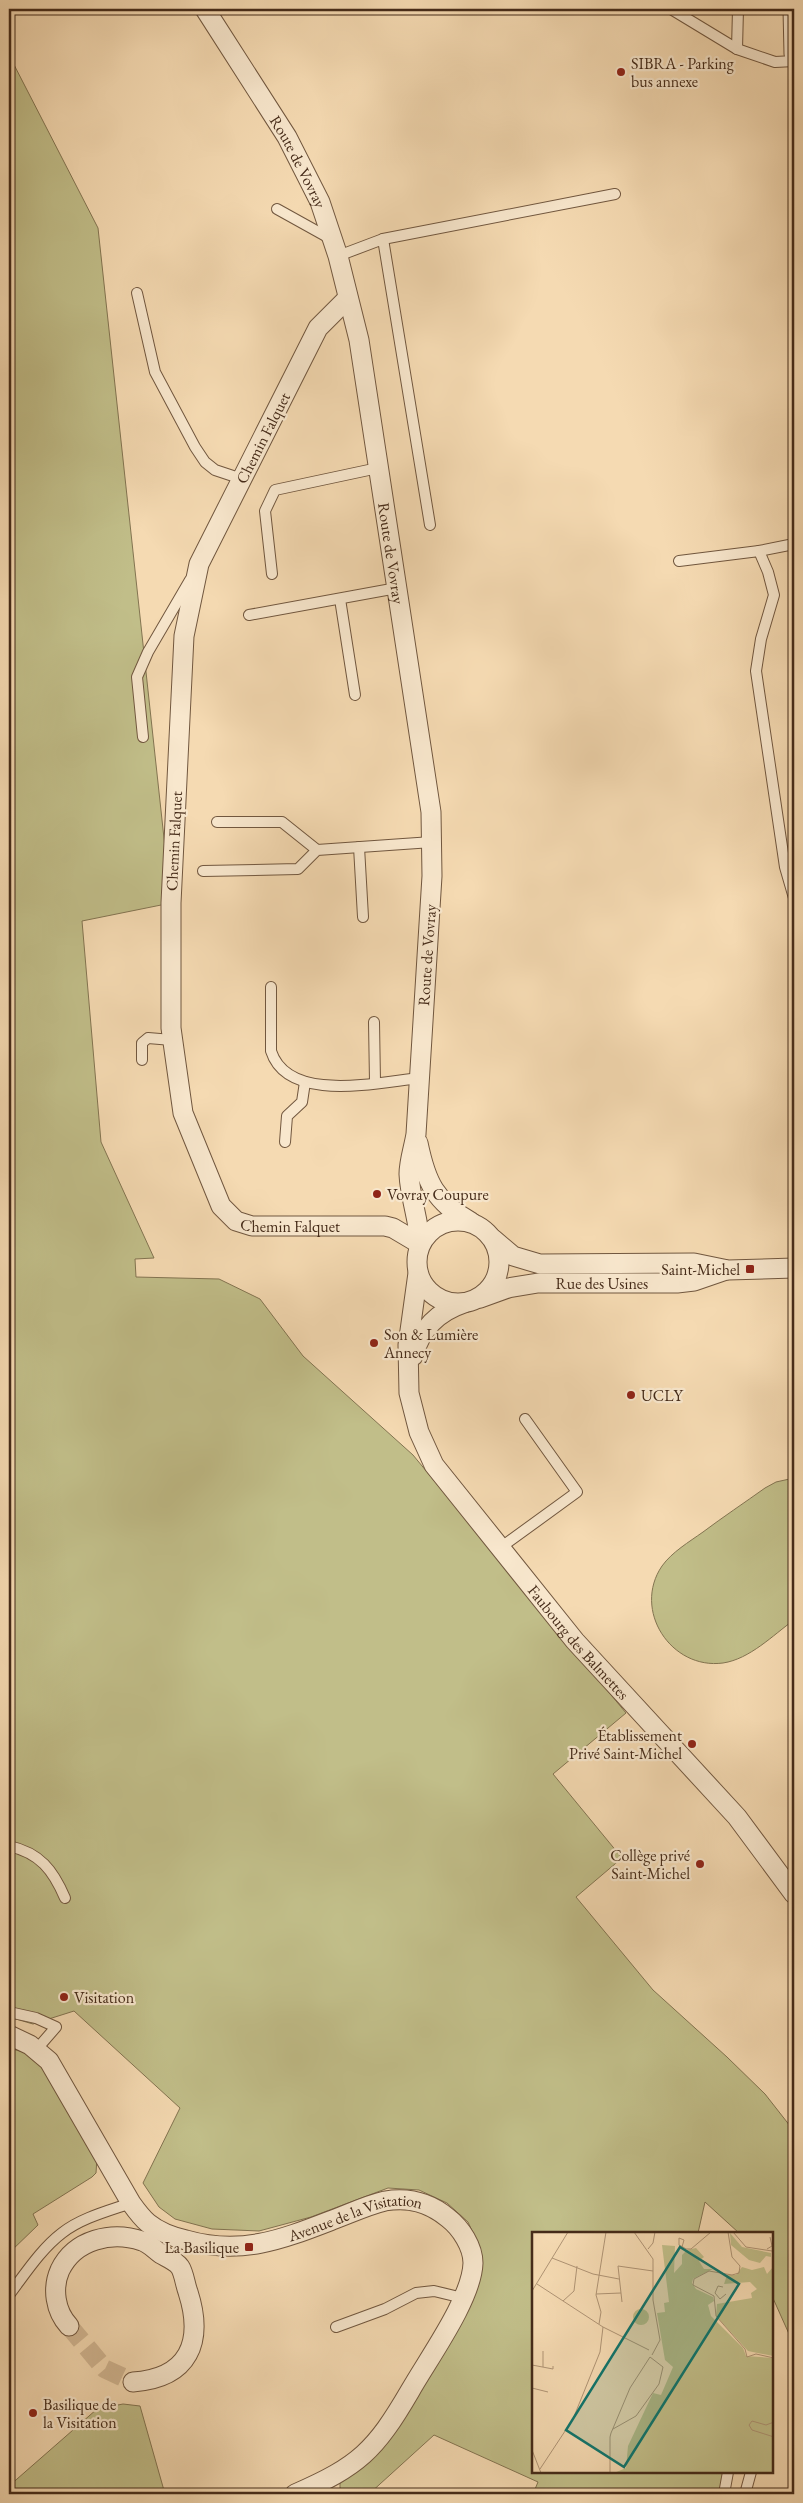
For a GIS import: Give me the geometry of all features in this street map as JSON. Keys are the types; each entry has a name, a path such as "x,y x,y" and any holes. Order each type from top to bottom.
{"street":[{"name":"Route de Vovray","path":"205,9 287,137 320,202 336,248 359,340 431,812 432,876 420,1078 416,1134 409,1171 411,1188 420,1223 420,1244"},
{"path":"793,9 794,54"},
{"name":"Chemin Falquet","path":"348,298 318,328 199,564 184,636 171,903 172,1040 183,1113 221,1206 231,1218 252,1226 385,1226 399,1231 420,1244"},
{"name":"Route de Vovray","path":"416,1134 424,1171 432,1188 449,1207 474,1223"},
{"path":"463,1220 474,1223 484,1229 498,1250 499,1263 497,1275 485,1294 471,1301 442,1300 431,1294 423,1284 418,1273 416,1259 420,1244 429,1231 442,1223 463,1220"},
{"name":"Rue des Usines","path":"492,1239 513,1256 540,1264 694,1263 728,1270 794,1268"},
{"name":"Rue des Usines","path":"471,1301 525,1284 677,1283 694,1281 728,1270"},
{"name":"Faubourg des Balmettes","path":"418,1273 408,1345 410,1367 409,1393 414,1415 429,1457 575,1641 737,1817 794,1894"},
{"name":"Faubourg des Balmettes","path":"410,1367 416,1346 430,1323 440,1314 471,1301"},
{"name":"Avenue de la Visitation","path":"9,2035 36,2050 49,2062 131,2203 148,2223 171,2236 198,2244 229,2248 269,2243 383,2202 400,2199 424,2202 454,2223 471,2250 473,2263 470,2281 463,2298 394,2418 375,2446 354,2465 329,2480 296,2494"},
{"path":"69,2326 62,2318 56,2302 58,2274 65,2260 95,2239 112,2236 143,2241 179,2266 192,2305 195,2330 189,2352 180,2364 156,2379 132,2382"}],"lane":[{"path":"671,9 737,49 775,62 794,61"},
{"path":"737,49 738,9"},
{"path":"277,209 336,248 615,194"},
{"path":"383,239 430,525"},
{"path":"137,293 155,372 195,447 205,462 216,470 242,479"},
{"path":"272,574 266,511 275,490 378,468"},
{"path":"679,561 759,551 794,544"},
{"path":"759,551 768,572 774,595 761,640 756,671 785,867 794,898"},
{"path":"144,737 137,677 148,652 199,564"},
{"path":"250,615 397,588"},
{"path":"340,599 355,695"},
{"path":"217,822 282,822 317,850 432,842"},
{"path":"359,848 363,917"},
{"path":"203,871 298,869 317,850"},
{"path":"270,987 271,1051 274,1061 291,1076 305,1082 329,1086 420,1078"},
{"path":"374,1022 375,1082"},
{"path":"142,1060 142,1043 148,1038 172,1040"},
{"path":"286,1142 287,1116 302,1102 305,1082"},
{"path":"500,1548 577,1492 524,1419"},
{"path":"9,1846 21,1849 46,1863 57,1878 65,1898"},
{"path":"9,2012 36,2018 56,2027 36,2050"},
{"path":"9,2295 37,2259 63,2232 97,2214 131,2203"},
{"path":"336,2326 385,2309 416,2293 434,2291 463,2298"},
{"path":"724,2494 728,2473"},
{"path":"745,2494 751,2473"}],"shaded area":[{"path":"9,55 98,228 171,903 82,921 101,1142 154,1258 135,1259 136,1277 219,1279 260,1299 303,1356 413,1455 626,1713 553,1774 622,1858 576,1897 653,1990 765,2094 794,2131 794,2345 773,2298 773,2232 738,2232 705,2202 698,2232 532,2232 532,2473 724,2473 721,2494 533,2494 538,2482 434,2435 369,2494 356,2494 340,2488 340,2480 386,2437 479,2246 468,2222 447,2203 419,2190 388,2188 311,2217 259,2231 212,2229 175,2219 159,2207 143,2183 180,2108 74,2011 33,2024 9,2017"},
{"path":"794,1478 794,1620 752,1652 733,1661 704,1663 687,1657 673,1647 662,1634 654,1618 652,1601 654,1583 662,1566 681,1548 765,1488 776,1482"},
{"path":"9,2048 27,2053 45,2069 97,2157 96,2173 33,2214 38,2225 9,2253"},
{"path":"123,2404 140,2406 165,2494 9,2494 9,2486 97,2409"}],"tunnel":[{"path":"69,2326 105,2369 133,2382"}],"place":[{"name":"SIBRA - Parking bus annexe","path":"621,72"},
{"name":"Vovray Coupure","path":"377,1194"},
{"name":"Saint-Michel","path":"750,1269"},
{"name":"Son & Lumière Annecy","path":"374,1343"},
{"name":"UCLY","path":"631,1395"},
{"name":"Établissement Privé Saint-Michel","path":"692,1744"},
{"name":"Collège privé Saint-Michel","path":"700,1864"},
{"name":"Visitation","path":"64,1997"},
{"name":"La Basilique","path":"249,2247"},
{"name":"Basilique de la Visitation","path":"33,2413"}]}
